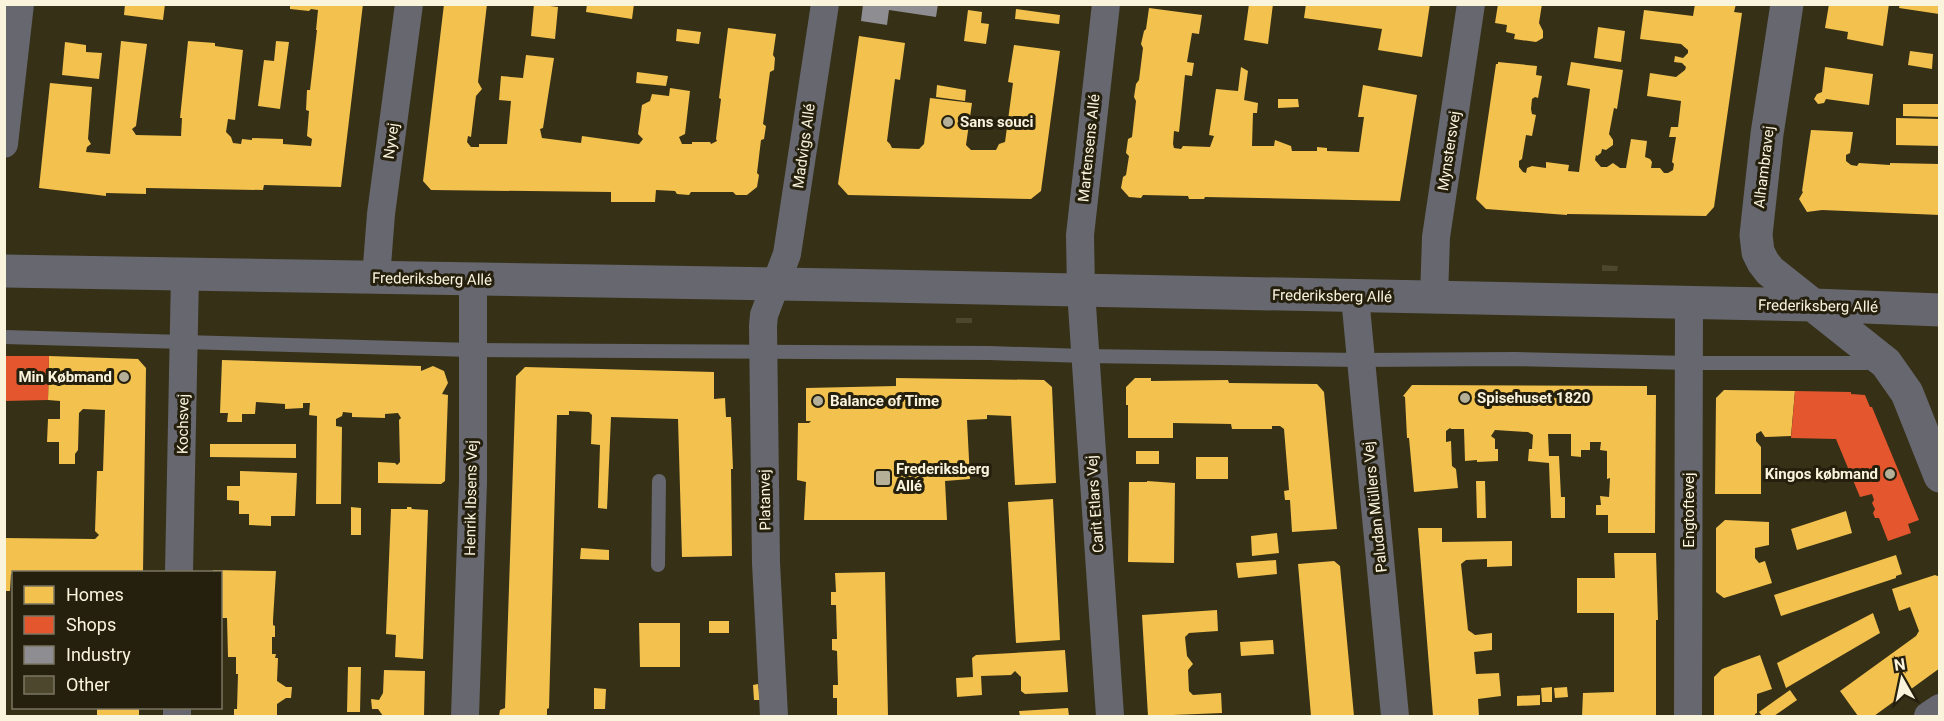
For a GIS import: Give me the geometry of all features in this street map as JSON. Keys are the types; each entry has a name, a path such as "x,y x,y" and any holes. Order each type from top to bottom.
{"street":[{"path":"4,144 20,4"},
{"name":"Nyvej","path":"376,278 381,214 410,4"},
{"name":"Madvigs Allé","path":"775,284 787,254 825,4"},
{"name":"Martensens Allé","path":"1081,291 1080,235 1106,4"},
{"name":"Mynstersvej","path":"1434,298 1436,237 1471,4"},
{"name":"Alhambravej","path":"1787,4 1767,134 1756,241 1758,252 1762,262 1770,271 1886,363 1907,393 1940,476"},
{"name":"Frederiksberg Allé","path":"4,271 775,284 1814,305 1940,310"},
{"name":"Kochsvej","path":"180,571 185,274"},
{"name":"Henrik Ibsens Vej","path":"465,717 473,482 473,280"},
{"name":"Platanvej","path":"774,717 766,562 763,351 764,315 775,284"},
{"name":"Carit Etlars Vej","path":"1081,291 1110,717"},
{"name":"Paludan Müllers Vej","path":"1355,297 1395,717"},
{"name":"Engtoftevej","path":"1688,717 1689,303"},
{"path":"1928,717 1940,708"}],"lane":[{"path":"4,337 472,350 989,353 1360,360 1515,359 1689,363 1886,363"},
{"path":"658,565 659,481"}],"building: Homes":[{"path":"125,4 165,4 163,20 124,15"},
{"path":"290,4 363,4 341,187 264,185 263,190 146,188 146,194 106,193 106,196 39,188 50,83 92,87 88,139 91,144 87,147 86,152 110,154 121,41 147,44 136,126 132,129 136,135 181,136 182,118 180,118 188,41 215,43 215,46 243,50 235,120 228,119 226,132 233,143 241,144 242,139 252,140 252,138 283,139 283,144 311,146 312,139 307,136 309,111 306,110 307,90 310,90 318,10 290,9"},
{"path":"444,4 487,4 478,82 482,89 476,96 471,137 468,136 467,142 471,147 479,147 479,144 507,144 511,101 499,100 501,76 523,78 526,55 554,58 543,128 540,129 542,138 581,143 582,136 639,144 643,139 638,134 642,105 650,101 652,94 669,96 670,88 690,91 685,134 679,137 682,144 710,142 711,144 717,141 721,99 719,98 728,28 776,34 773,55 774,70 770,72 763,124 766,126 764,139 761,140 757,187 747,195 736,195 733,192 691,192 689,195 677,194 675,191 656,190 655,202 611,202 611,192 431,190 423,181"},
{"path":"534,4 558,7 555,39 531,36"},
{"path":"587,4 634,4 632,19 586,12"},
{"path":"1249,4 1273,4 1268,44 1244,40"},
{"path":"1306,4 1430,4 1422,57 1378,50 1382,29 1304,18"},
{"path":"1498,4 1542,4 1539,23 1543,31 1543,38 1536,42 1514,39 1515,34 1506,32 1507,25 1495,23"},
{"path":"1695,4 1736,4 1734,12 1742,13 1714,207 1706,216 1567,215 1486,209 1476,199 1498,62 1537,66 1536,75 1542,76 1538,98 1532,99 1532,114 1536,115 1532,136 1526,135 1522,159 1519,161 1519,167 1523,172 1526,173 1527,168 1532,166 1546,168 1546,162 1569,165 1568,171 1579,172 1590,89 1567,85 1571,62 1623,70 1617,109 1614,108 1609,134 1613,145 1606,150 1602,149 1601,153 1596,155 1595,160 1601,167 1607,167 1613,163 1620,168 1626,168 1631,139 1647,141 1645,157 1652,162 1651,168 1660,168 1664,173 1673,170 1676,137 1669,137 1671,127 1678,127 1681,101 1647,96 1650,73 1676,77 1686,67 1682,63 1674,62 1675,56 1683,58 1688,50 1681,44 1640,39 1644,10 1693,16"},
{"path":"1829,4 1889,4 1883,46 1847,39 1848,32 1825,28"},
{"path":"1900,4 1940,4 1939,14 1899,8"},
{"path":"1149,8 1202,15 1199,34 1192,33 1187,62 1194,63 1192,76 1185,75 1179,132 1174,131 1174,148 1210,147 1214,136 1209,135 1216,89 1238,91 1241,67 1248,71 1244,100 1258,103 1257,113 1253,113 1252,146 1274,146 1275,140 1291,146 1292,151 1317,151 1317,147 1327,148 1327,151 1359,152 1364,117 1358,117 1363,85 1417,95 1400,201 1205,197 1204,199 1189,199 1188,196 1143,195 1141,198 1129,197 1121,188 1129,156 1126,153 1128,139 1132,137 1136,101 1134,97 1139,80 1143,48 1141,44"},
{"path":"1016,9 1060,15 1059,24 1015,19"},
{"path":"968,10 982,12 981,23 989,24 986,44 964,41"},
{"path":"1598,27 1625,31 1621,62 1594,58"},
{"path":"677,29 701,32 699,44 676,41"},
{"name":"Sans souci","path":"859,36 905,43 900,80 895,79 887,141 892,148 919,149 924,144 930,98 972,103 966,145 971,150 996,150 999,144 1005,142 1013,83 1008,82 1014,45 1060,51 1041,191 1031,199 848,195 838,184"},
{"path":"276,41 289,42 280,109 258,106 264,60 274,61"},
{"path":"65,42 86,45 86,52 102,53 99,79 62,75"},
{"path":"1910,51 1933,54 1932,69 1908,65"},
{"path":"1825,67 1873,74 1869,105 1826,99 1824,103 1818,104 1814,99 1822,92"},
{"path":"637,72 668,76 666,86 636,83"},
{"path":"937,85 966,90 965,101 936,97"},
{"path":"1278,99 1298,99 1299,107 1278,108"},
{"path":"1903,104 1940,104 1940,117 1903,116"},
{"path":"1896,118 1940,119 1940,146 1896,145"},
{"path":"1811,130 1853,132 1850,153 1846,155 1846,161 1851,165 1857,166 1859,163 1940,164 1940,215 1822,210 1807,212 1799,199 1803,192"},
{"path":"49,356 138,359 146,368 143,571 12,571 10,591 4,591 4,538 95,539 99,535 95,531 97,471 103,471 105,410 83,409 79,413 78,450 75,454 75,464 59,464 59,442 47,442 48,419 60,419 60,401 48,400"},
{"path":"222,360 421,366 421,371 433,366 444,371 448,383 442,394 448,395 445,481 441,484 378,483 378,462 397,465 400,462 399,420 401,418 398,413 385,414 385,418 352,417 352,413 343,412 342,416 336,419 336,426 342,427 341,504 316,504 317,416 309,415 310,403 303,403 303,408 285,409 285,404 256,402 255,414 242,414 242,422 227,422 228,413 220,413"},
{"path":"525,367 714,372 714,399 725,398 726,417 731,417 732,556 682,557 678,419 611,417 607,509 598,508 600,445 591,444 592,415 589,412 569,411 569,415 557,415 549,708 547,716 499,716 500,710 505,708 516,376"},
{"path":"896,378 1044,380 1052,387 1056,483 1015,485 1011,416 987,415 987,419 967,420 970,479 945,481 947,520 804,520 806,482 797,480 798,423 811,421 806,421 806,388 896,386"},
{"path":"1135,378 1151,378 1151,381 1228,380 1229,383 1317,384 1324,392 1337,529 1292,532 1290,500 1285,500 1284,491 1289,490 1284,429 1280,426 1272,426 1272,429 1232,429 1231,424 1173,423 1173,438 1128,438 1126,387"},
{"path":"1412,385 1647,386 1647,395 1656,395 1655,533 1608,533 1608,515 1596,515 1596,505 1601,505 1600,496 1609,497 1610,478 1607,479 1607,451 1600,450 1601,442 1590,442 1590,450 1581,450 1581,457 1571,456 1571,434 1548,434 1549,456 1559,456 1561,497 1565,497 1565,518 1551,518 1549,463 1528,461 1533,435 1528,432 1495,430 1491,436 1495,439 1495,449 1498,449 1498,461 1477,462 1477,460 1465,461 1464,429 1450,428 1446,431 1446,442 1451,441 1452,466 1456,469 1458,488 1414,492 1409,438 1407,438 1405,397 1403,396"},
{"path":"1724,390 1795,391 1791,436 1765,437 1761,431 1756,434 1756,441 1761,447 1761,494 1715,494 1716,398"},
{"path":"210,444 296,444 296,458 210,457"},
{"path":"1136,451 1159,451 1159,464 1136,464"},
{"path":"1196,457 1228,457 1228,479 1196,479"},
{"path":"240,471 297,473 295,516 271,516 271,526 249,525 249,514 239,514 239,501 227,500 227,486 240,486"},
{"path":"1476,481 1485,481 1486,518 1477,518"},
{"path":"1129,482 1175,483 1174,563 1128,562"},
{"path":"1053,499 1060,640 1016,643 1008,502"},
{"path":"351,507 361,508 361,535 351,535"},
{"path":"407,507 428,510 423,659 395,657 396,635 386,634 391,509 407,509"},
{"path":"1846,511 1852,533 1797,550 1791,529"},
{"path":"1725,520 1769,522 1769,545 1755,548 1755,558 1759,563 1765,561 1772,583 1724,598 1716,592 1716,528"},
{"path":"1418,528 1442,528 1442,542 1512,541 1512,566 1487,567 1487,559 1466,560 1461,564 1468,630 1475,635 1492,633 1492,650 1474,652 1476,674 1499,673 1501,696 1478,699 1479,716 1433,716"},
{"path":"1277,533 1279,553 1252,556 1251,536"},
{"path":"581,548 609,550 609,560 580,559"},
{"path":"1614,553 1656,553 1658,620 1656,620 1656,716 1582,716 1583,693 1614,692 1614,613 1577,613 1577,578 1615,578"},
{"path":"1896,555 1902,574 1896,578 1781,616 1774,595"},
{"path":"1276,560 1277,574 1238,578 1236,563"},
{"path":"1334,561 1340,566 1354,716 1311,716 1298,564"},
{"path":"213,570 276,571 273,620 275,637 272,637 272,654 276,654 275,658 278,658 277,681 286,687 292,687 291,698 286,698 277,704 277,716 234,716 234,709 237,709 236,657 228,657 227,618 222,618 222,571"},
{"path":"885,572 888,716 837,716 837,698 833,698 833,685 838,685 837,651 832,650 832,639 837,639 836,605 831,605 831,592 836,592 835,573"},
{"path":"1935,575 1940,577 1940,668 1874,716 1858,716 1840,691 1916,636 1919,631 1910,607 1899,611 1892,589"},
{"path":"1217,610 1218,631 1189,633 1185,637 1187,656 1193,664 1188,670 1189,691 1193,695 1221,693 1222,713 1148,716 1142,615"},
{"path":"1873,613 1880,633 1786,688 1777,663"},
{"path":"709,621 729,621 729,633 709,633"},
{"path":"639,623 680,623 680,667 640,667"},
{"path":"1273,640 1274,654 1241,656 1240,642"},
{"path":"1065,650 1068,692 1025,694 1021,691 1021,677 1015,671 1011,675 981,676 982,695 957,697 956,678 973,677 972,658 976,655"},
{"path":"1760,655 1772,689 1757,694 1755,716 1714,716 1714,677 1722,669"},
{"path":"348,667 361,667 360,712 347,712"},
{"path":"384,670 425,671 424,716 383,716 378,709 372,709 371,699 379,700 383,693"},
{"path":"758,684 760,700 754,700 753,685"},
{"path":"1552,687 1552,702 1542,702 1541,688"},
{"path":"1567,687 1568,697 1555,698 1554,688"},
{"path":"594,688 606,689 605,709 594,709"},
{"path":"1790,690 1797,700 1774,716 1762,716 1759,712"},
{"path":"1540,695 1540,705 1517,706 1517,696"},
{"path":"1068,708 1069,716 1020,716 1019,711"},
{"path":"97,709 139,709 139,716 97,716"}],"building: Shops":[{"path":"4,356 49,356 48,400 4,401"},
{"path":"1795,391 1851,392 1851,394 1865,395 1919,520 1908,524 1911,533 1888,541 1879,518 1875,518 1873,513 1875,509 1872,494 1860,497 1836,439 1791,438"}],"building: Industry":[{"path":"863,4 938,4 936,17 889,10 887,25 861,21"}],"building: Other":[{"path":"1602,265 1618,266 1617,271 1602,271"},
{"path":"956,318 972,318 972,323 956,323"}],"place":[{"name":"Sans souci","path":"948,122"},
{"name":"Min Købmand","path":"124,377"},
{"name":"Spisehuset 1820","path":"1465,398"},
{"name":"Balance of Time","path":"818,401"},
{"name":"Kingos købmand","path":"1890,474"},
{"name":"Frederiksberg Allé","path":"883,478"}]}
